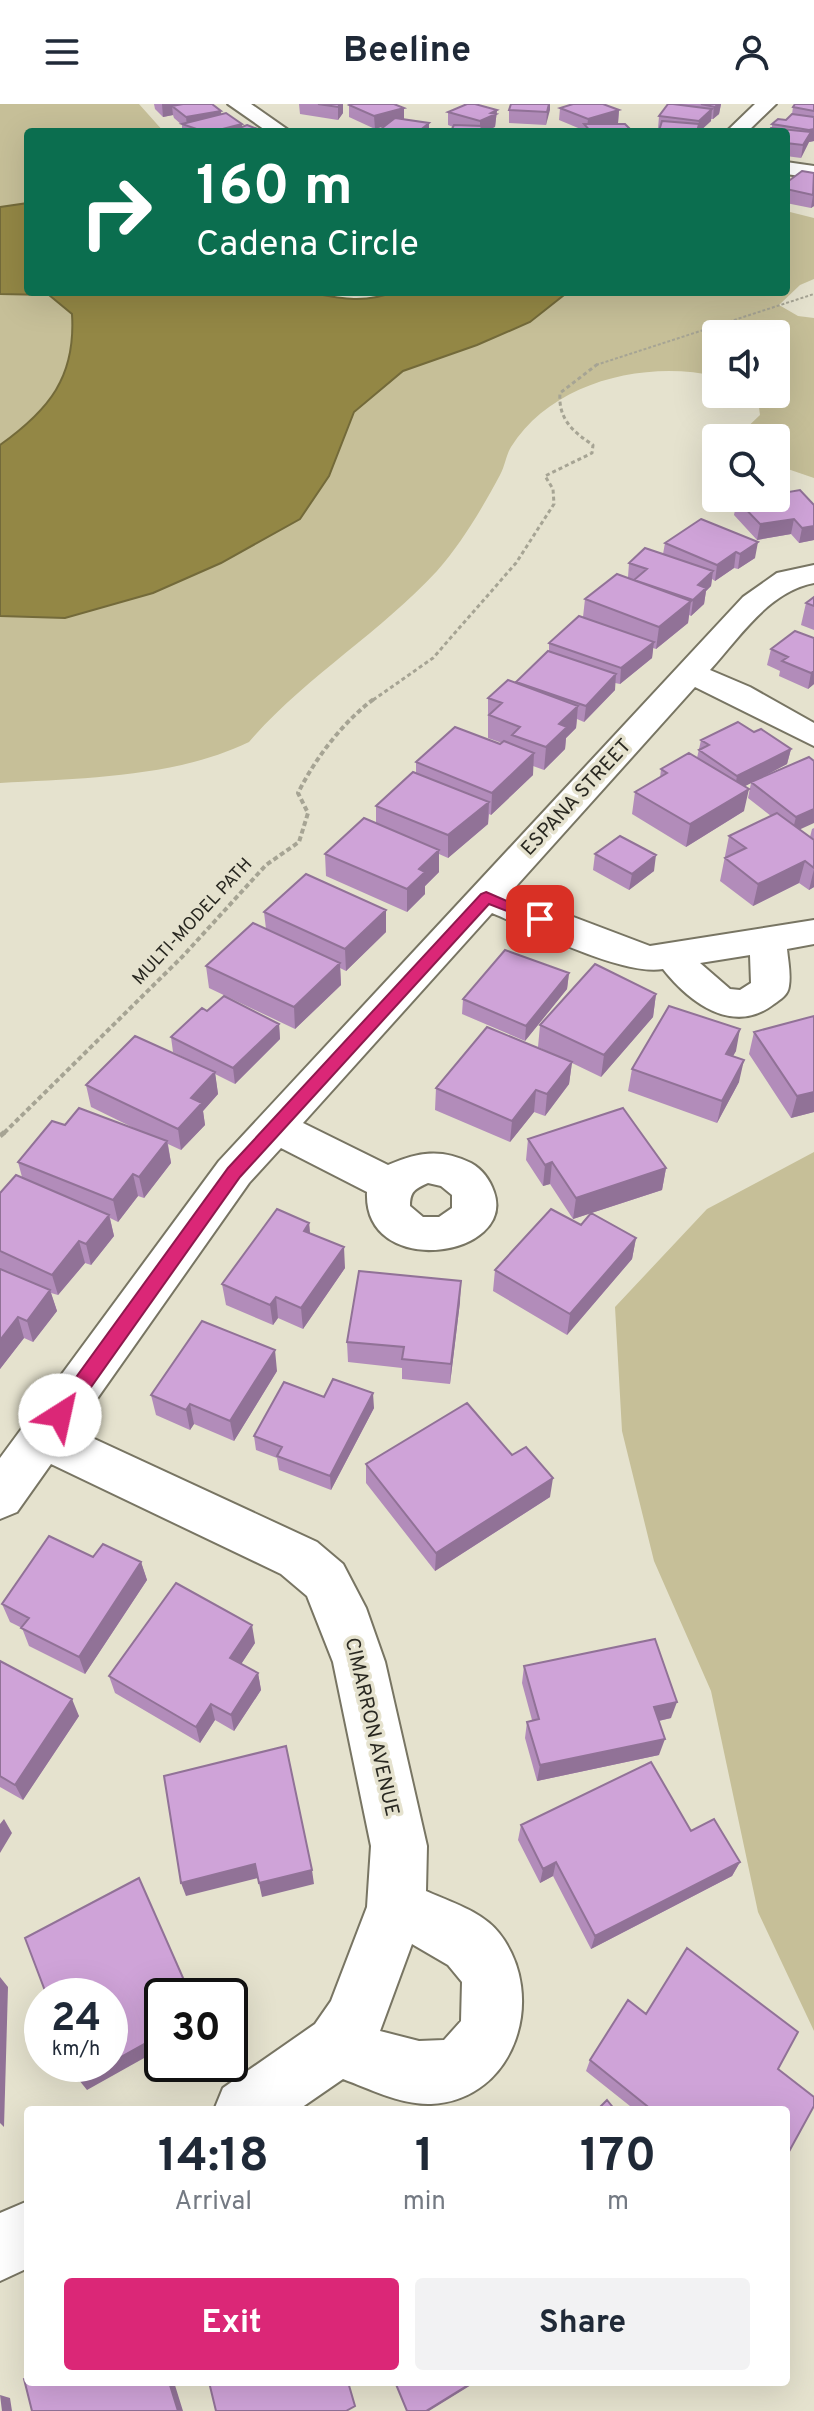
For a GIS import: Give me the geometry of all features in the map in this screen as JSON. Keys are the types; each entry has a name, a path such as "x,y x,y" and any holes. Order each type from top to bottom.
{"street":[{"path":"238,104 275,128"},
{"path":"740,128 766,104"},
{"path":"790,169 814,172"},
{"name":"ESPANA STREET","path":"0,1497 226,1183 754,603 787,579 814,574"},
{"path":"692,674 739,694 814,736"},
{"path":"486,897 622,952 650,959 814,932"},
{"path":"673,956 710,996 745,1002 761,998 770,988 768,942"},
{"path":"276,1127 391,1185"},
{"name":"CIMARRON AVENUE","path":"44,1438 250,1538 299,1558 325,1580 340,1608 363,1677 399,1846 396,1907 354,2020 337,2046 251,2106"},
{"path":"337,2046 433,2074 462,2065 485,2043 496,2013 493,1981 478,1953 454,1935 396,1907"},
{"path":"0,2248 24,2235"}],"path":[{"name":"MULTI-MODEL PATH","path":"0,1136 164,975 266,865 299,842 308,813 298,793 308,771 361,710 384,689 420,670 506,577 554,506 553,486 545,476 592,453 593,445 570,432 558,404 560,393 601,361 814,294"}],"shaded area":[{"path":"0,104 139,104 160,128 24,128 24,204 0,207"},
{"path":"24,204 24,294 0,294 0,207"},
{"path":"790,212 814,218 814,279 800,285 790,295"},
{"path":"0,294 50,296 72,314 69,356 63,374 45,404 0,445"},
{"path":"50,296 329,296 361,299 382,296 563,296 530,322 403,371 354,412 329,476 300,519 221,563 153,593 65,618 0,616 0,445 32,419 56,390 69,356 72,314"},
{"path":"562,296 788,296 779,305 798,316 814,318 814,478 790,470 790,424 751,424 760,415 759,408 790,408 790,320 702,320 702,374 660,371 603,381 575,391 529,424 511,447 500,475 471,525 437,571 415,594 294,697 249,742 190,763 159,769 0,783 0,616 65,618 329,476 354,412 403,371 477,345"},
{"path":"814,1152 814,2031 758,1912 711,1691 654,1561 622,1431 615,1307 707,1209"}],"building":[{"path":"212,104 221,111 186,117 172,106"},
{"path":"351,104 394,104 404,108 374,116"},
{"path":"467,104 497,110 491,113 496,114 480,121 448,112"},
{"path":"511,104 549,104 547,112 509,110"},
{"path":"573,104 603,104 619,110 588,119 560,108"},
{"path":"668,104 712,109 699,121 659,116"},
{"path":"795,104 814,104 814,111 793,107"},
{"path":"226,113 242,124 226,128 194,128 182,124"},
{"path":"792,114 814,117 814,129 772,124 778,119 786,120"},
{"path":"395,118 429,123 423,128 382,128"},
{"path":"662,121 699,124 698,128 660,128"},
{"path":"584,124 625,124 629,128 588,128"},
{"path":"454,125 482,126 481,128 452,128"},
{"path":"790,130 811,132 803,145 790,143"},
{"path":"802,171 814,173 813,195 790,190 790,180"},
{"path":"800,490 814,505 814,526 802,528 794,519 760,524 748,512 790,512 790,492"},
{"path":"701,519 758,542 717,565 665,543"},
{"path":"645,548 713,571 698,585 706,588 693,600 634,580 647,569 629,563"},
{"path":"617,574 691,601 659,627 585,599"},
{"path":"579,616 654,642 621,668 549,643"},
{"path":"795,631 814,638 814,671 811,673 782,661 788,657 771,649"},
{"path":"548,651 616,674 586,706 516,682"},
{"path":"508,680 578,706 559,724 567,727 546,747 512,735 520,727 489,715 502,703 488,698"},
{"path":"738,722 754,732 761,729 791,749 737,776 699,750 709,745 701,740"},
{"path":"455,727 534,753 492,793 416,762"},
{"path":"689,753 749,789 690,824 635,792 667,773 661,769"},
{"path":"809,757 814,761 814,809 796,817 751,782"},
{"path":"413,772 489,802 448,835 376,806"},
{"path":"777,813 814,840 814,868 805,861 758,884 725,858 746,848 729,836"},
{"path":"364,818 439,850 419,869 425,872 407,889 325,854"},
{"path":"620,836 656,855 632,874 595,854"},
{"path":"306,874 386,910 345,949 264,912"},
{"path":"253,923 340,963 294,1007 206,966"},
{"path":"505,950 569,973 526,1026 463,999"},
{"path":"595,964 656,994 604,1055 540,1025"},
{"path":"224,996 279,1024 233,1068 171,1037 202,1008 207,1011"},
{"path":"669,1006 740,1029 726,1054 744,1060 722,1101 632,1069"},
{"path":"814,1016 814,1092 797,1096 754,1032"},
{"path":"487,1027 572,1062 547,1094 536,1090 512,1121 436,1088"},
{"path":"135,1036 215,1072 191,1098 202,1103 178,1129 86,1085"},
{"path":"79,1108 167,1141 139,1177 133,1174 113,1200 18,1162 52,1121 65,1125"},
{"path":"623,1108 666,1168 576,1198 552,1162 545,1165 528,1139"},
{"path":"16,1175 109,1215 86,1244 79,1241 52,1275 0,1251 0,1193"},
{"path":"277,1209 309,1223 304,1231 344,1247 301,1308 276,1297 270,1305 222,1284"},
{"path":"551,1209 581,1225 591,1213 636,1238 570,1314 495,1270"},
{"path":"0,1269 50,1290 27,1321 18,1317 0,1340"},
{"path":"359,1271 461,1281 451,1364 402,1359 404,1347 347,1342"},
{"path":"202,1321 275,1350 230,1421 190,1404 186,1410 151,1395"},
{"path":"333,1379 373,1393 330,1476 277,1456 282,1447 254,1436 284,1382 324,1397"},
{"path":"467,1403 512,1455 526,1447 553,1478 436,1553 366,1464"},
{"path":"49,1536 93,1557 103,1544 141,1562 79,1657 21,1628 29,1618 2,1604"},
{"path":"176,1583 252,1625 230,1658 258,1673 231,1715 211,1704 196,1727 109,1676"},
{"path":"655,1639 677,1702 654,1707 665,1739 540,1765 527,1722 539,1719 524,1666"},
{"path":"0,1661 72,1699 15,1785 0,1776"},
{"path":"286,1746 312,1870 259,1883 255,1864 181,1883 164,1776"},
{"path":"651,1762 691,1831 714,1819 740,1862 595,1936 556,1862 543,1869 521,1825"},
{"path":"139,1878 183,1978 144,1978 144,2044 128,2053 128,1978 40,1978 25,1938"},
{"path":"687,1948 798,2032 778,2069 814,2097 814,2106 790,2150 790,2106 647,2106 590,2060 628,2000 646,2014"},
{"path":"26,2386 170,2386 178,2411 32,2411"},
{"path":"210,2386 349,2386 355,2406 346,2411 216,2411"},
{"path":"397,2386 467,2386 426,2411 407,2411"}],"route":[{"path":"60,1415 234,1172 486,897 540,919"}]}
